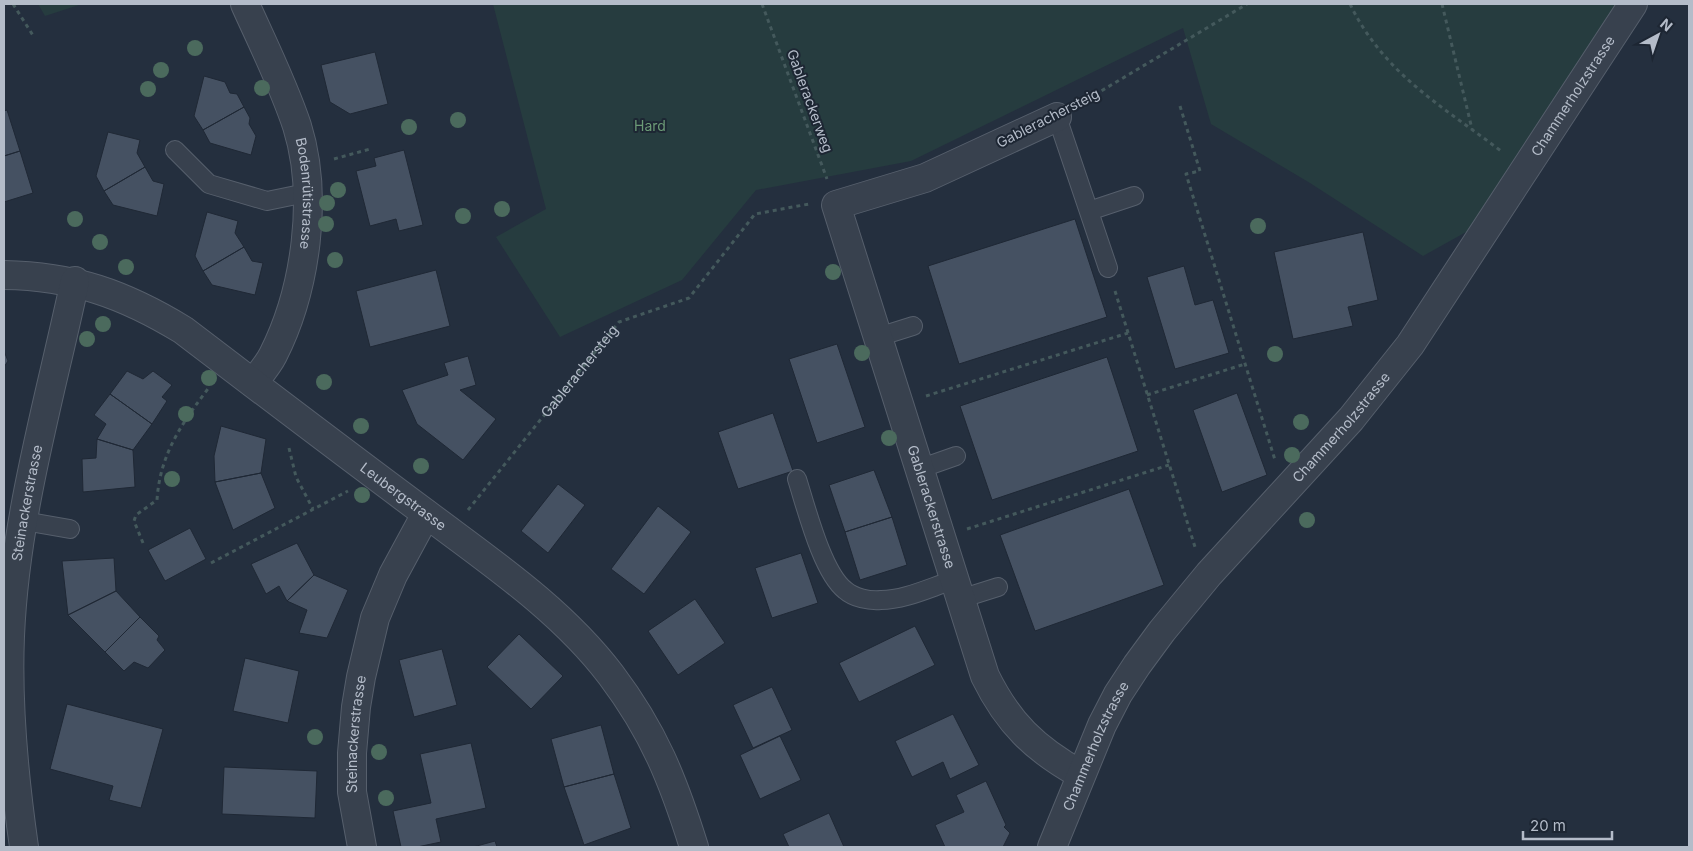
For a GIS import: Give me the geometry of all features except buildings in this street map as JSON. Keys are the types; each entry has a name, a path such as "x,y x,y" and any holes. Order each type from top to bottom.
{"street":[{"name":"Bodenrütistrasse","path":"245,4 298,128 304,160 306,192 306,246 295,296 273,356 253,383"},
{"name":"Chammerholzstrasse","path":"1052,847 1080,774 1118,694 1162,631 1210,574 1351,419 1404,352 1446,292 1524,168 1633,4"},
{"name":"Gablerachersteig","path":"835,202 925,178 1057,117"},
{"name":"Gablerackerstrasse","path":"835,202 984,676 997,701 1030,740 1051,758 1080,774"},
{"name":"Leubergstrasse","path":"4,275 31,275 75,282 114,293 150,310 183,330 450,532 553,614 588,648 611,674 643,722 675,786 694,847"},
{"name":"Steinackerstrasse","path":"24,847 12,756 9,699 10,634 24,521 75,282"},
{"name":"Steinackerstrasse","path":"362,847 352,792 356,707 375,618 393,575 426,514"}],"lane":[{"path":"1057,117 1108,268"},
{"path":"175,150 209,184 267,201 306,192"},
{"path":"1089,211 1134,196"},
{"path":"878,337 912,326"},
{"path":"919,469 956,456"},
{"path":"797,479 818,544 832,575 844,590 860,598 881,600 957,589 998,586"},
{"path":"24,521 70,529"}],"path":[{"path":"13,4 34,37"},
{"name":"Gablerackerweg","path":"762,4 835,202"},
{"name":"Gablerachersteig","path":"1057,117 1247,4"},
{"path":"1350,4 1366,33 1391,66 1424,94 1524,168"},
{"path":"1442,4 1472,129"},
{"path":"1180,106 1200,171 1186,174 1270,446"},
{"path":"330,166 334,158 370,149"},
{"name":"Gablerachersteig","path":"450,532 619,322 690,298 755,214 835,202"},
{"path":"1108,268 1197,556 1210,574"},
{"path":"899,404 1128,333"},
{"path":"143,543 134,522 136,515 157,500 158,481 167,451 180,425 228,364"},
{"path":"1147,395 1245,364"},
{"path":"302,420 288,441 289,453 296,477 313,510"},
{"path":"941,537 1169,465"},
{"path":"211,563 361,484 371,473"}],"green space":[{"path":"38,4 82,4 45,16"},
{"name":"Hard","path":"493,4 1633,4 1493,217 1423,256 1310,183 1211,124 1183,28 911,161 756,190 682,280 560,337 496,237 546,209"}]}
